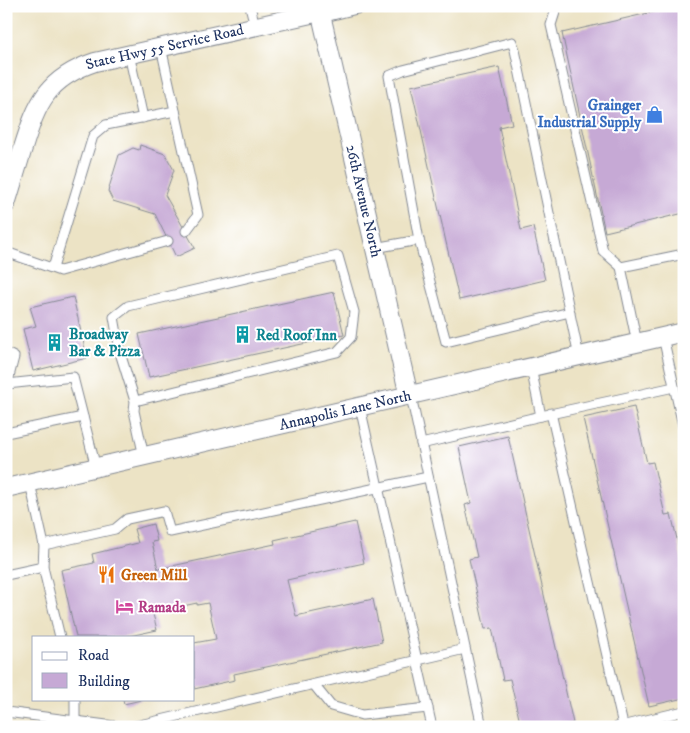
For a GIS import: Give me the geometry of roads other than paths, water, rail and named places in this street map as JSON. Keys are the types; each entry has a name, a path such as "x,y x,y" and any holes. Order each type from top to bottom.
{"street":[{"name":"State Hwy 55 Service Road","path":"6,204 32,119 47,92 69,73 95,62 320,12"},
{"name":"26th Avenue North","path":"320,12 410,396"},
{"name":"Annapolis Lane North","path":"6,488 684,332"}],"lane":[{"path":"250,6 255,26"},
{"path":"320,12 369,6"},
{"path":"557,6 551,25 603,251 620,268 637,343"},
{"path":"570,312 446,342 419,240 389,76 403,70 512,42 515,50 570,312 579,357"},
{"path":"162,47 198,215 186,231"},
{"path":"129,54 143,118"},
{"path":"52,268 93,136 106,125 175,111"},
{"path":"374,248 419,240"},
{"path":"6,252 60,271 168,241"},
{"path":"620,268 684,254"},
{"path":"135,401 337,352 351,337 354,312 338,256 128,306 114,317 121,356 135,401 134,411 144,457"},
{"path":"663,337 684,430"},
{"path":"6,353 14,357 7,385 73,377 96,468"},
{"path":"531,368 541,416"},
{"path":"421,444 551,413 674,387"},
{"path":"410,396 482,727"},
{"path":"360,408 432,727"},
{"path":"551,413 620,726 684,711"},
{"path":"6,433 83,417"},
{"path":"44,545 115,529 127,519 164,511 170,532 428,477"},
{"path":"30,483 44,545 43,567 60,636"},
{"path":"6,575 43,567"},
{"path":"131,727 465,649"},
{"path":"314,685 331,706 362,715 428,708"},
{"path":"75,720 76,700"},
{"path":"6,712 122,727"}],"place":[{"name":"Grainger Industrial Supply","path":"655,114"},
{"name":"Red Roof Inn","path":"242,335"},
{"name":"Broadway Bar & Pizza","path":"55,343"},
{"name":"Green Mill","path":"107,575"},
{"name":"Ramada","path":"124,607"}]}
